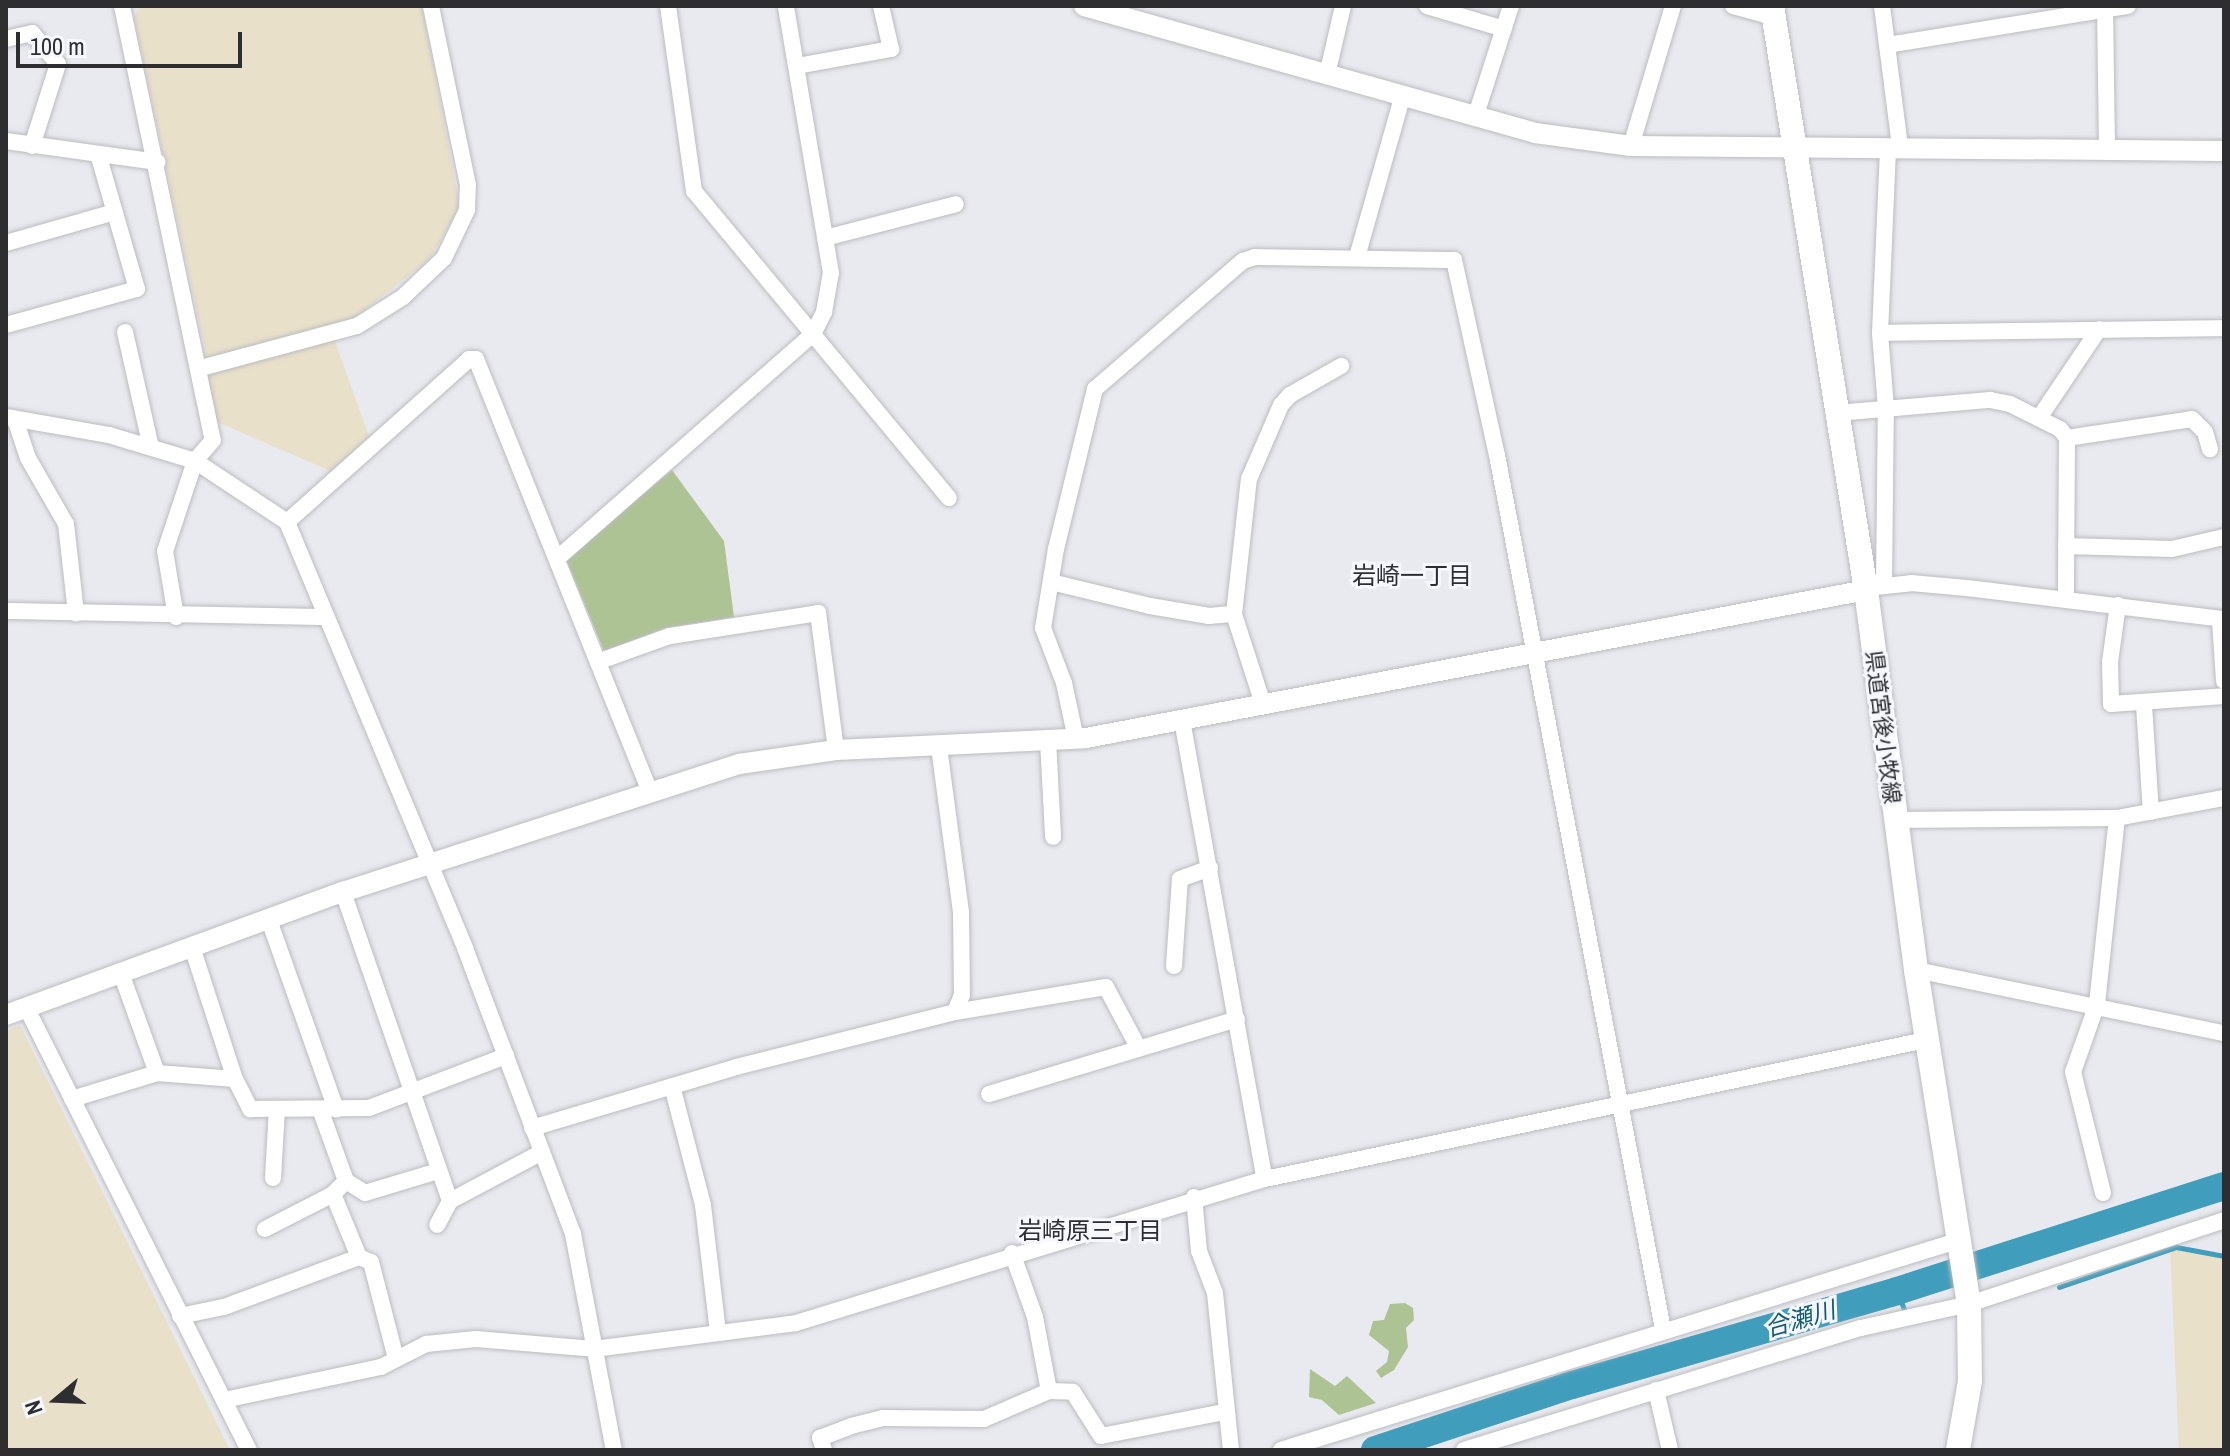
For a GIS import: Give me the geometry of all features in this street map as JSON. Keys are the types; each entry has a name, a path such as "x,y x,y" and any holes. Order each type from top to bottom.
{"main road":[{"name":"県道宮後小牧線","path":"1772,11 1791,146 1837,413 1875,588 1895,820 1926,1040 1968,1300 1970,1381 1958,1450"}],"street":[{"path":"122,6 158,162 213,440 195,461 165,551 176,617"},
{"path":"201,368 357,326 403,297 444,258 467,210 468,185 431,6"},
{"path":"668,6 694,191 949,498"},
{"path":"559,557 813,334 828,299 831,273 786,6"},
{"path":"797,66 891,49 881,6"},
{"path":"1084,6 1475,118 1535,133 1631,146 2224,151"},
{"path":"1327,75 1343,6"},
{"path":"1427,6 1504,29"},
{"path":"1475,118 1511,6"},
{"path":"1631,146 1673,6"},
{"path":"1733,6 1772,11"},
{"path":"1875,588 1886,408 1880,333 1894,147 1882,6"},
{"path":"1887,45 2128,6"},
{"path":"2106,8 2107,148"},
{"path":"6,39 32,33 58,64 32,146"},
{"path":"1357,257 1402,98"},
{"path":"6,141 99,157 158,162"},
{"path":"6,325 137,289 99,157"},
{"path":"825,238 956,204"},
{"path":"6,243 115,212"},
{"path":"1076,739 1064,683 1046,645 1051,582 1092,402 1104,380 1243,261 1357,257 1454,260 1663,1329"},
{"path":"1880,333 2224,328"},
{"path":"2039,418 2099,329"},
{"path":"125,332 151,447"},
{"path":"287,522 469,359 476,359 559,557 651,794"},
{"path":"1263,704 1234,614 1249,479 1276,413 1290,395 1341,366"},
{"path":"1837,413 1990,400 2039,418 2067,438 2192,419 2205,432 2210,449"},
{"path":"11,418 151,447 195,461 287,522 431,862 573,1234 614,1450"},
{"path":"11,418 28,458 66,524 76,613"},
{"path":"2066,598 2067,438"},
{"path":"2066,546 2172,549 2224,537"},
{"path":"1051,582 1150,606 1209,616 1234,614"},
{"path":"6,1015 343,892 739,764 836,750 939,748 1076,739 1875,588 1911,583 2066,598 2222,620 2224,681"},
{"path":"2118,605 2108,699 2144,705 2171,698 2224,696"},
{"path":"6,611 176,617 326,617"},
{"path":"600,661 670,636 818,613 836,750"},
{"path":"2144,705 2151,812"},
{"path":"1182,720 1265,1179"},
{"path":"1048,740 1053,837"},
{"path":"939,748 961,912 962,995 955,1012"},
{"path":"1895,820 2117,818 2224,798"},
{"path":"2103,1193 2073,1072 2097,1004 2117,818"},
{"path":"1174,966 1180,879 1210,868"},
{"path":"343,892 450,1201"},
{"path":"269,920 328,1109 346,1181 365,1193 438,1171"},
{"path":"192,947 235,1079 250,1109 369,1108 506,1056"},
{"path":"1916,970 2097,1004 2224,1033"},
{"path":"121,973 157,1073"},
{"path":"532,1128 672,1086 955,1012 1106,987 1138,1047"},
{"path":"26,1007 249,1450"},
{"path":"989,1094 1237,1019"},
{"path":"224,1400 364,1372 426,1344 476,1339 594,1349 796,1323 1194,1197 1265,1179 1926,1040"},
{"path":"72,1099 157,1073 235,1079"},
{"path":"672,1086 703,1205 718,1332"},
{"path":"273,1178 277,1109"},
{"path":"437,1225 450,1201 542,1152"},
{"path":"265,1229 333,1194 346,1181"},
{"path":"333,1194 359,1257"},
{"path":"1194,1197 1199,1251 1215,1293 1231,1450"},
{"path":"1464,1450 1861,1328 1968,1300 2224,1220"},
{"path":"1281,1450 1663,1329 1957,1241"},
{"path":"1012,1253 1035,1317 1049,1391"},
{"path":"180,1316 224,1307 359,1257 371,1262 396,1359"},
{"path":"1656,1390 1670,1450"},
{"path":"824,1450 820,1438 851,1426 883,1418 984,1419 1049,1391 1073,1392 1101,1436 1225,1412"}],"shaded area":[{"path":"140,6 422,6 460,208 429,260 353,319 207,358 134,17"},
{"path":"334,339 370,439 333,472 217,422 207,373"},
{"path":"20,1025 230,1450 6,1450 6,1031"},
{"path":"2170,1248 2224,1259 2224,1450 2179,1450"}],"green space":[{"path":"672,470 724,541 734,617 665,628 604,651 566,559"},
{"path":"1405,1303 1413,1308 1414,1320 1406,1328 1408,1347 1394,1370 1381,1378 1376,1371 1387,1362 1389,1351 1369,1335 1373,1321 1384,1320 1390,1304"},
{"path":"1310,1369 1335,1386 1347,1376 1376,1403 1339,1415 1322,1400 1309,1397"}],"waterway":[{"name":"合瀬川","path":"1375,1450 1572,1385 1897,1291 2224,1186"},
{"path":"2059,1287 2176,1247 2224,1256"},
{"path":"1897,1291 1904,1309"}],"district":[{"name":"岩崎一丁目","path":"1412,576"},
{"name":"岩崎原三丁目","path":"1090,1231"}]}
